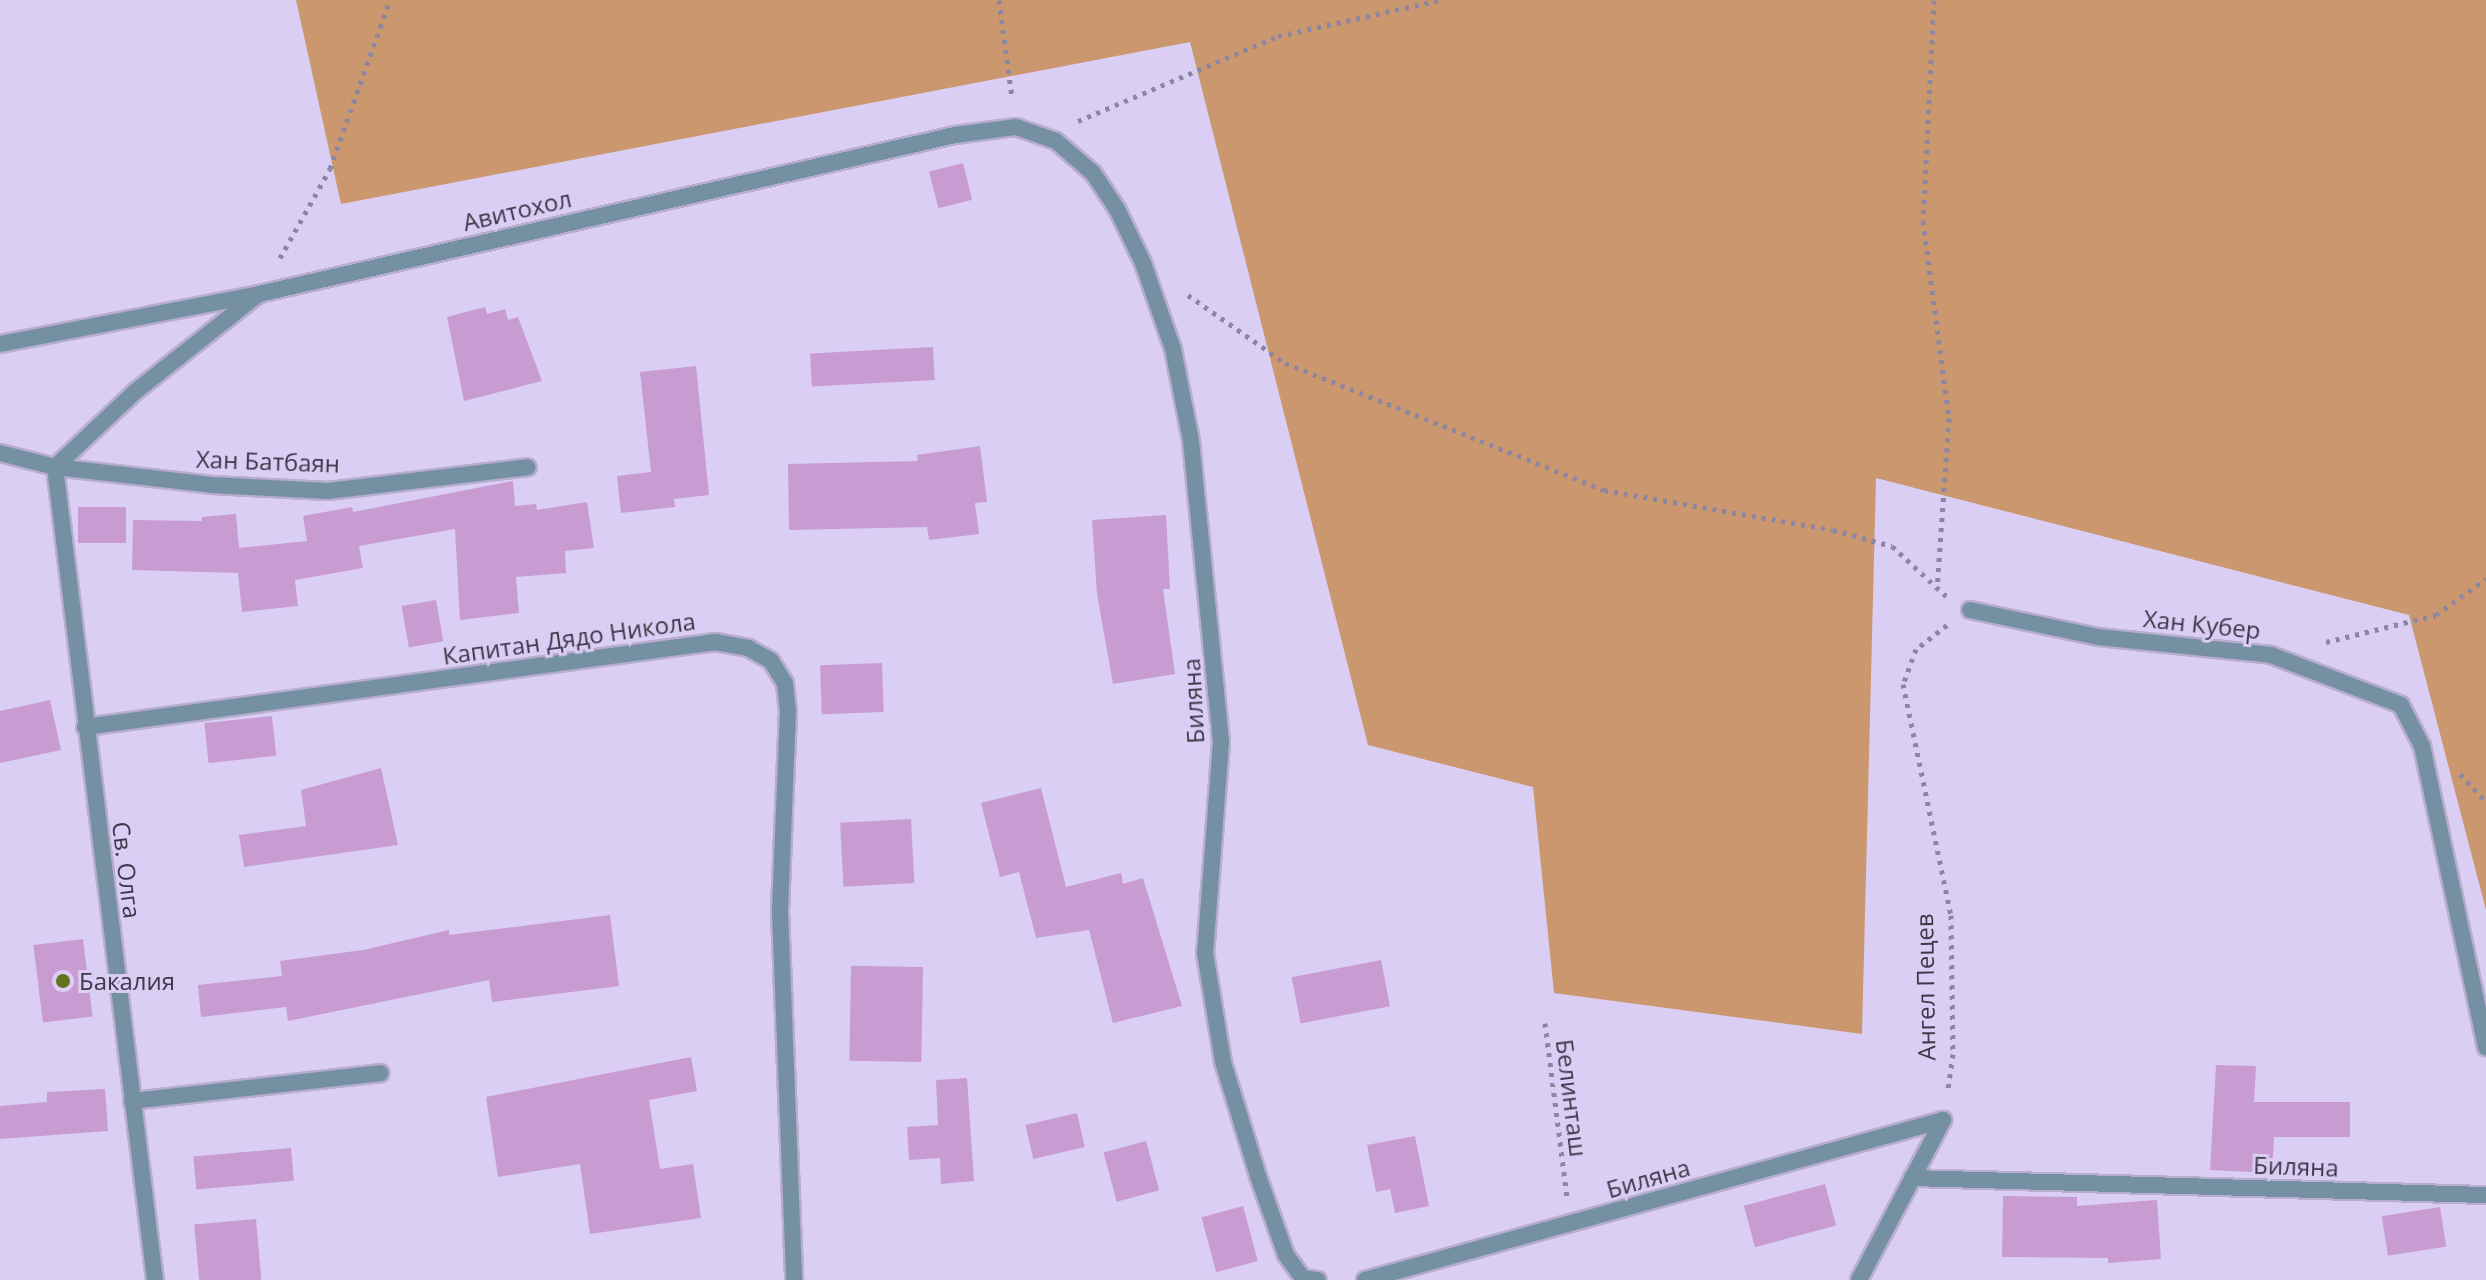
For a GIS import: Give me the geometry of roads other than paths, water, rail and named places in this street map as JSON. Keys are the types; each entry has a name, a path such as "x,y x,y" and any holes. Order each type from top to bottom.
{"street":[{"name":"Авитохол","path":"0,344 259,294 955,135 1016,127 1042,136"},
{"name":"Биляна","path":"1042,136 1093,173 1143,263 1173,349 1191,441 1210,597 1221,742 1210,846 1205,953 1223,1062 1286,1255 1303,1278 1318,1280"},
{"path":"55,467 136,391 259,294"},
{"name":"Хан Батбаян","path":"0,453 55,467 212,485 328,491 528,467"},
{"name":"Св. Олга","path":"55,467 155,1280"},
{"name":"Хан Кубер","path":"1970,610 2098,637 2271,655 2382,694 2401,705 2422,746 2486,1047"},
{"name":"Капитан Дядо Никола","path":"85,727 715,642 748,648 771,661 785,683 788,711 780,911 794,1280"},
{"path":"132,1101 380,1073"},
{"name":"Биляна","path":"1365,1280 1943,1120 1912,1178 2486,1195"},
{"path":"1859,1280 1912,1178"}],"place":[{"name":"Бакалия","path":"63,981"}]}
